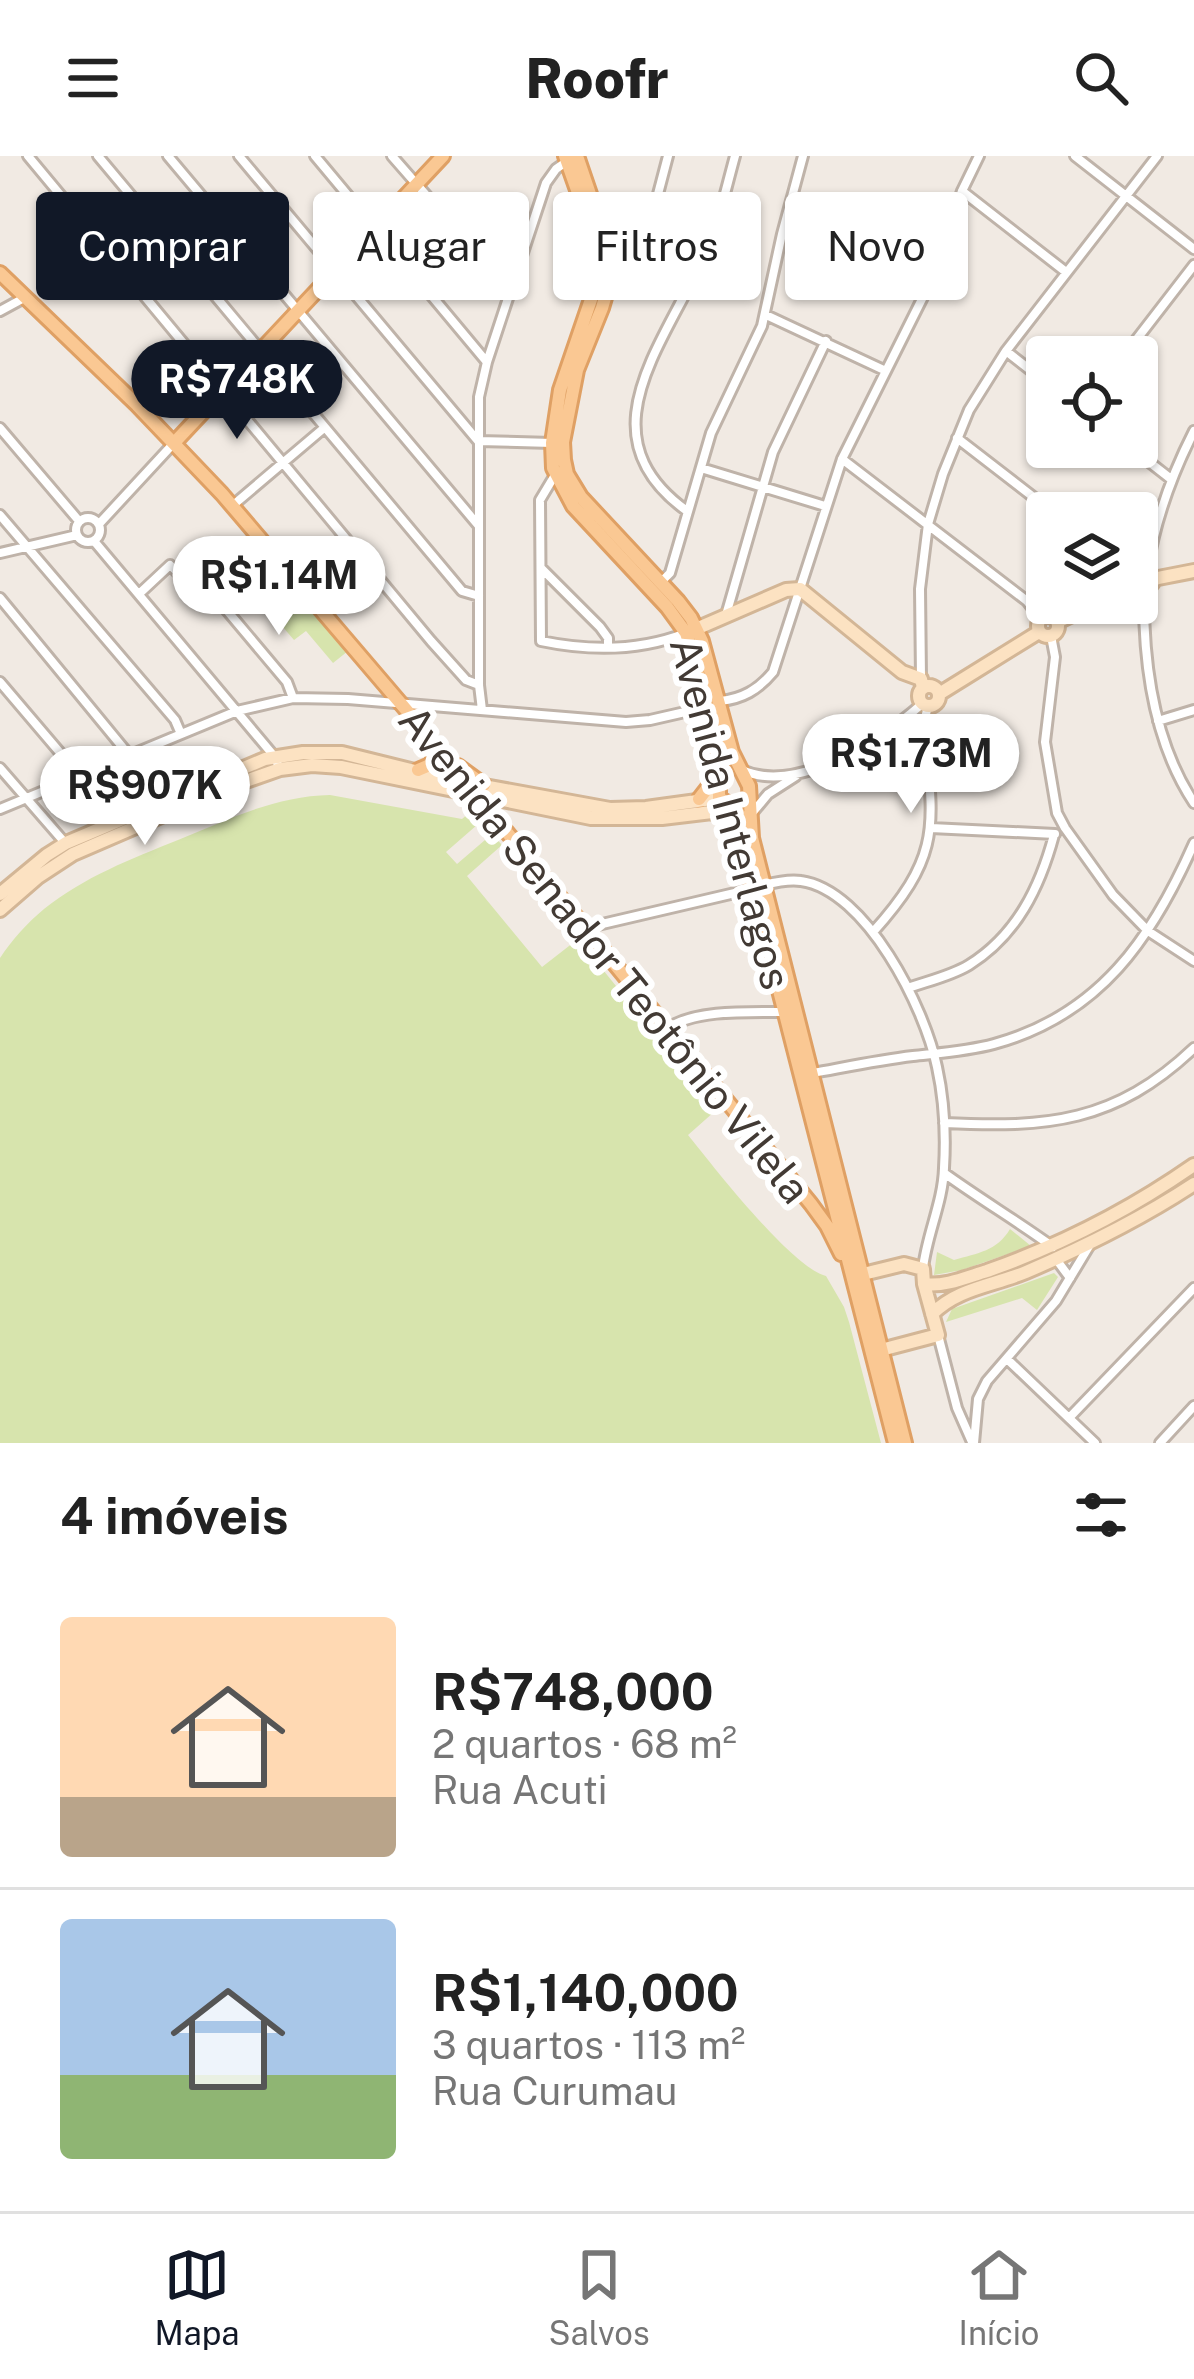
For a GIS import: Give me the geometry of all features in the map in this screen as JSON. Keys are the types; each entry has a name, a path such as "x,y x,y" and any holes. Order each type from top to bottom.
{"main road":[{"path":"410,192 443,156"},
{"name":"Avenida Interlagos","path":"570,158 582,192"},
{"name":"Avenida Senador Teotônio Vilela","path":"0,273 174,442 464,782 480,790 585,928 827,1226 856,1276"},
{"path":"174,442 313,295"},
{"name":"Avenida Interlagos","path":"593,300 567,366 552,443 555,475 573,506 691,630"},
{"name":"Avenida Interlagos","path":"604,300 577,370 564,460 581,497 662,582 691,630 713,704 749,786 759,887 786,1012 850,1263 881,1350 904,1443"},
{"name":"Avenida Interlagos","path":"713,704 719,798 759,887 812,1073 866,1338 895,1443"},
{"path":"418,770 432,764 434,746"},
{"path":"434,746 480,790"},
{"path":"699,800 719,772 742,770"},
{"path":"719,798 738,810 752,838"},
{"path":"866,1338 881,1350"}],"street":[{"path":"28,156 443,655 466,680 479,686"},
{"path":"98,156 462,591 479,596"},
{"path":"168,156 478,525"},
{"path":"239,156 313,246"},
{"path":"315,156 346,192"},
{"path":"392,156 423,192"},
{"path":"659,192 668,156"},
{"path":"725,192 735,156"},
{"path":"662,582 670,573 711,433 766,315 803,156"},
{"path":"0,808 237,711 293,698 626,722 743,697 755,690 773,673 842,459 929,285 962,190 980,156"},
{"path":"1075,156 1194,249"},
{"path":"873,932 910,887 931,828 925,705 919,696 920,589 928,524 957,438 1006,351 1157,156"},
{"path":"529,234 546,183 570,158"},
{"path":"962,190 1066,272"},
{"path":"1139,336 1194,265"},
{"path":"0,311 26,297"},
{"path":"358,300 478,441 552,443"},
{"path":"436,300 487,362"},
{"path":"482,710 479,397 507,300"},
{"path":"683,300 642,383 634,417 639,449 650,473 687,511"},
{"path":"766,315 886,371"},
{"path":"726,615 773,452 826,341"},
{"path":"1006,351 1026,366"},
{"path":"0,428 84,542 99,536 99,520 174,442"},
{"path":"232,506 324,428"},
{"path":"1158,516 1194,431"},
{"path":"957,438 1027,492"},
{"path":"842,459 1034,607 1055,657 1045,742 1058,813 1113,895 1148,931 1194,961"},
{"path":"701,468 825,506"},
{"path":"1158,468 1171,478"},
{"path":"555,475 540,500 541,641 643,647 786,590 800,589 902,672 939,694"},
{"path":"0,515 175,720 181,734"},
{"path":"0,553 75,530 86,518 99,520"},
{"path":"94,541 278,763 341,767 480,790 591,818 712,812 730,821"},
{"path":"140,593 170,565 204,599"},
{"path":"539,567 600,627 608,647"},
{"path":"1158,578 1194,571"},
{"path":"0,598 130,755"},
{"path":"219,601 287,682 293,698"},
{"path":"752,813 768,794 799,774 936,703 939,694 1044,629 1057,631 1057,624"},
{"path":"1145,624 1158,721 1175,771 1194,803"},
{"path":"0,682 76,777"},
{"path":"471,709 479,686"},
{"path":"1158,721 1194,710"},
{"path":"0,894 47,855 226,788 303,753 342,753 464,782"},
{"path":"0,768 69,849"},
{"path":"742,770 767,778 799,774"},
{"path":"661,812 719,798"},
{"path":"931,828 1054,835 1065,828"},
{"path":"908,988 968,965 1006,934 1040,880 1054,835"},
{"path":"812,1073 993,1044 1070,1011 1128,960 1176,884 1194,843"},
{"path":"0,910 69,849"},
{"path":"585,928 794,880 827,890 873,932 908,988 934,1054 944,1124 944,1173 926,1245 924,1276 956,1403 973,1443"},
{"path":"667,1030 692,1018 786,1012"},
{"path":"944,1124 1036,1124 1095,1111 1144,1088 1194,1048"},
{"path":"932,1314 962,1292 1018,1275 1057,1253 1194,1165"},
{"path":"944,1173 1057,1253 1070,1278"},
{"path":"904,1264 944,1284 1057,1253 1091,1243 1194,1184"},
{"path":"973,1443 978,1399 987,1382 1046,1314 1091,1243"},
{"path":"856,1276 904,1264 926,1245"},
{"path":"1069,1418 1194,1288"},
{"path":"881,1350 938,1335"},
{"path":"1007,1359 1095,1443"},
{"path":"956,1403 978,1399"},
{"path":"1160,1443 1194,1406"}],"green space":[{"path":"264,553 348,651 333,663 306,631 294,640 238,575"},
{"path":"330,795 462,819 476,807 485,818 446,852 457,864 492,834 502,845 467,876 542,967 578,939 650,1032 654,1030 694,1077 692,1085 714,1112 688,1135 774,1236 826,1276 849,1322 881,1443 0,1443 0,958 44,909 108,870 252,810"},
{"path":"1010,1229 1031,1246 934,1275 937,1252 954,1260 979,1253 993,1247"},
{"path":"1054,1273 1058,1277 1037,1310 1022,1298 946,1322 952,1309"}]}
